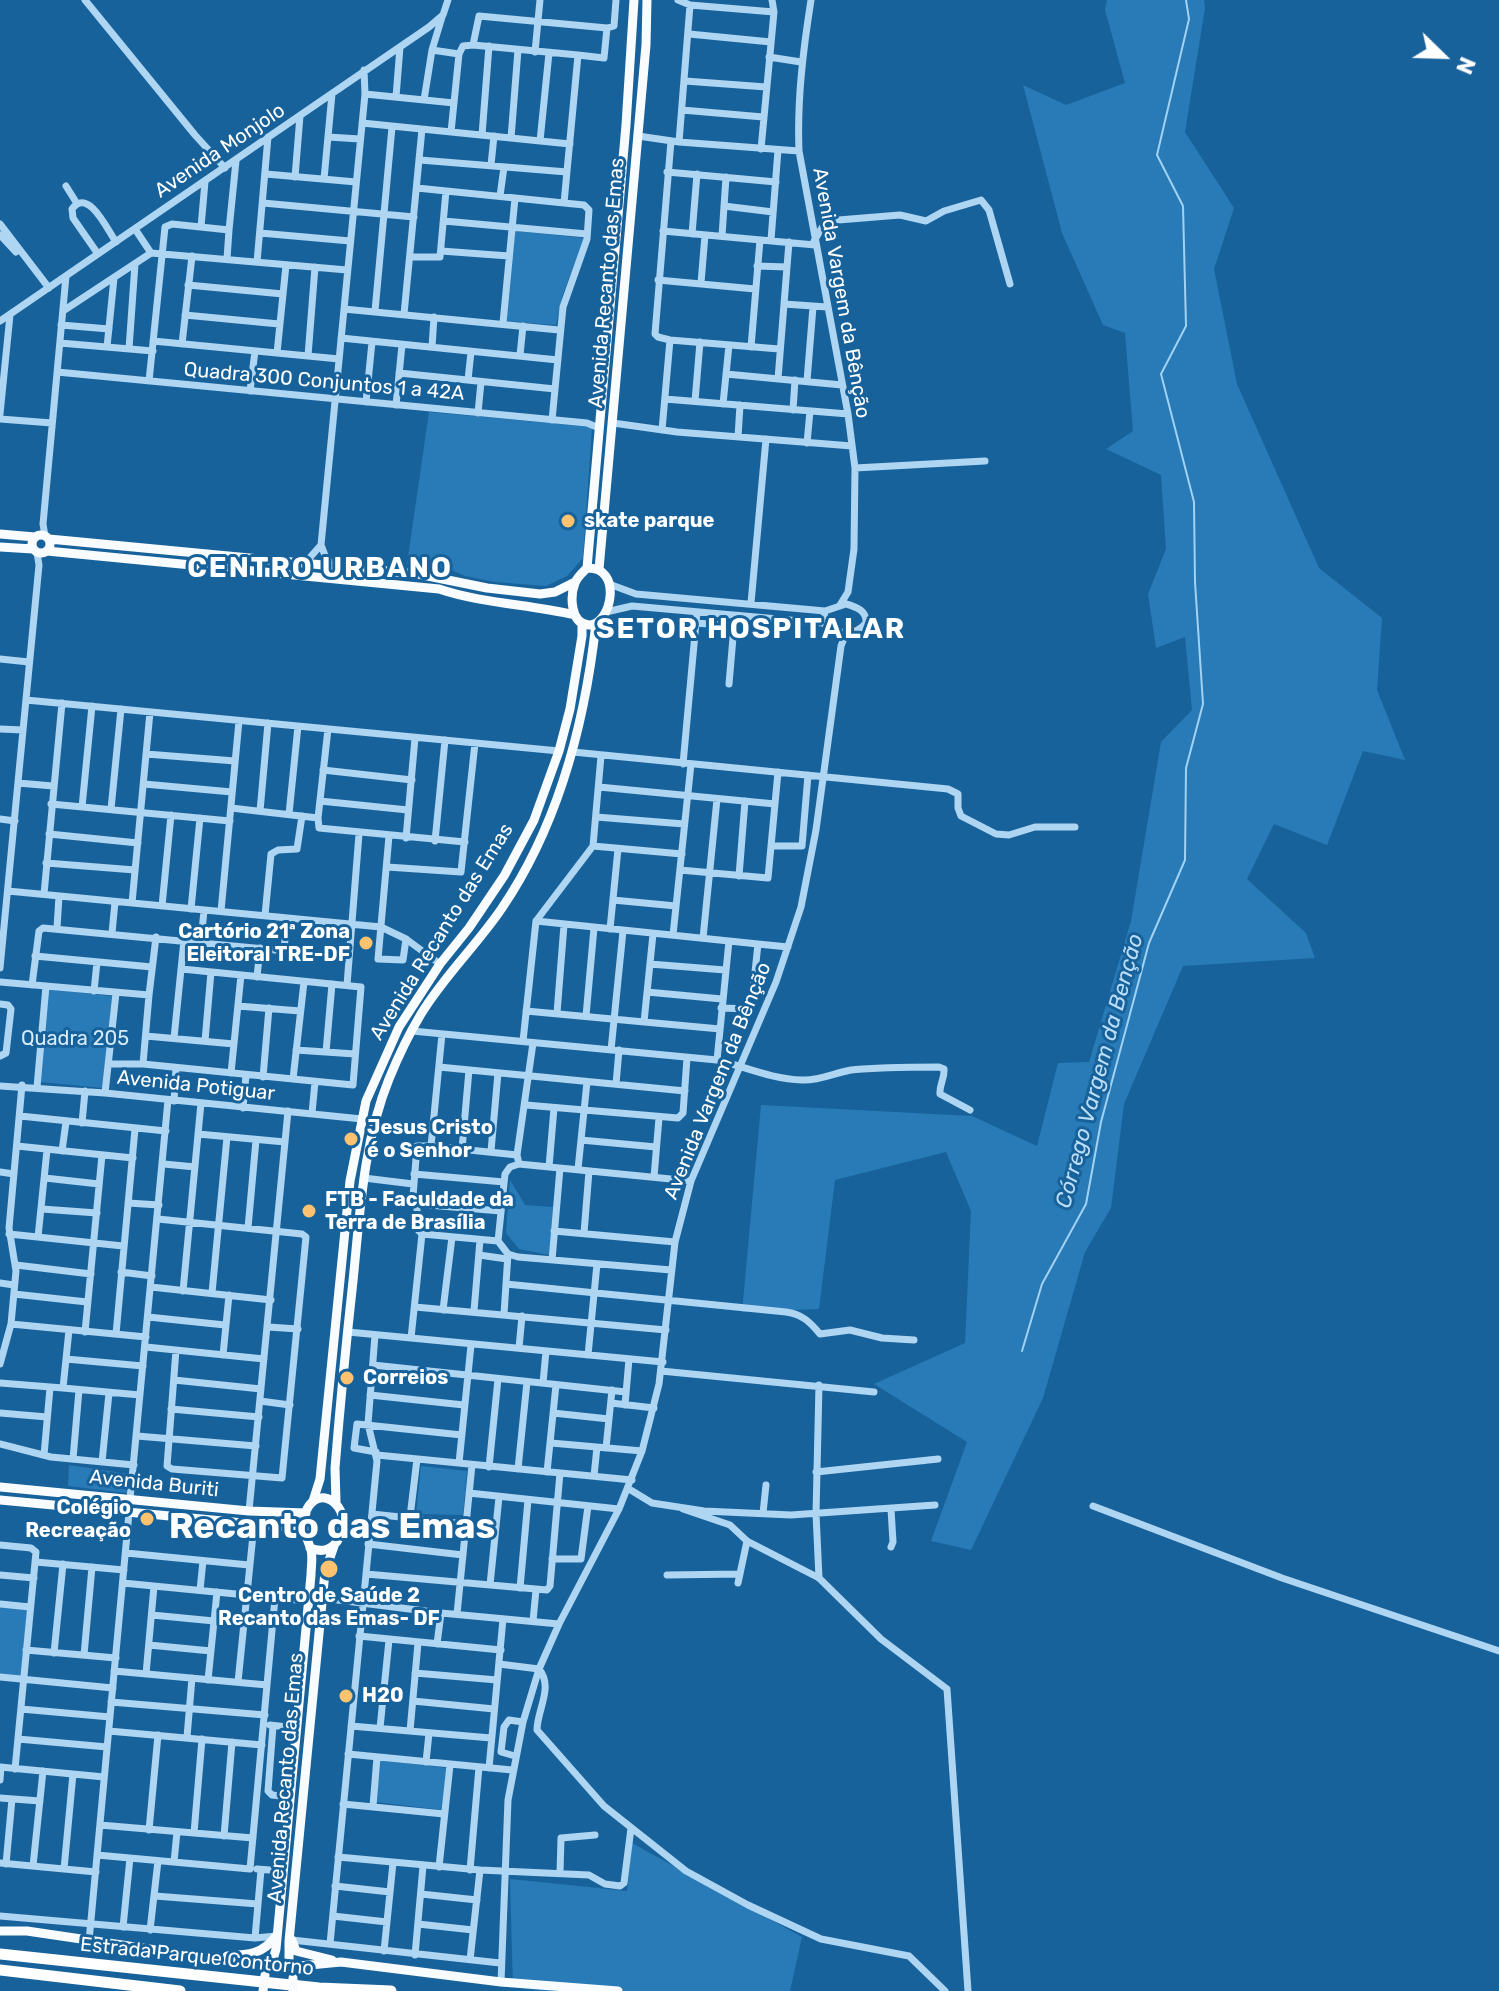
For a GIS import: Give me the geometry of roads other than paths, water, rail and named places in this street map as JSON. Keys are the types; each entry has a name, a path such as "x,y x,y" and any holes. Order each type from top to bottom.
{"highway":[{"name":"Estrada Parque Contorno","path":"0,1954 319,1988 391,1991"},
{"name":"Estrada Parque Contorno","path":"0,1970 180,1991"}],"main road":[{"name":"Avenida Recanto das Emas","path":"587,568 634,0"},
{"name":"Avenida Recanto das Emas","path":"599,569 616,426 615,398 647,0"},
{"path":"631,62 635,69 641,69 644,65"},
{"path":"629,82 634,76 642,82"},
{"path":"605,378 612,382 617,380"},
{"path":"601,406 615,398 608,387 602,391"},
{"path":"0,534 333,565 431,576 487,588 540,594 555,592 575,582 587,568 599,569 605,573 610,598 606,612 596,623 588,625 558,610 483,601 439,589 0,547"},
{"path":"40,552 51,545 42,537"},
{"path":"40,552 32,544 42,537"},
{"path":"303,575 301,569 305,563"},
{"path":"333,565 336,571 333,578"},
{"path":"575,582 572,600 578,619"},
{"name":"Avenida Recanto das Emas","path":"313,1501 320,1479 350,1181 366,1101 399,1027 508,870 534,820 559,751 574,691 578,619"},
{"name":"Avenida Recanto das Emas","path":"336,1502 334,1478 363,1182 378,1108 421,1013 500,910 533,854 573,752 586,698 596,623"},
{"path":"574,691 578,699 586,698"},
{"path":"570,709 576,705 583,710"},
{"path":"521,846 524,854 533,854"},
{"path":"508,870 519,869 520,878"},
{"path":"469,928 478,930 478,938"},
{"path":"449,953 450,962 459,962"},
{"path":"366,1101 372,1101 378,1108"},
{"path":"350,1181 356,1188 363,1182"},
{"path":"339,1289 347,1295 352,1290"},
{"path":"337,1303 346,1301 350,1304"},
{"name":"Avenida Buriti","path":"0,1487 249,1511 306,1513"},
{"path":"68,1507 75,1501 70,1493"},
{"path":"88,1508 83,1503 89,1496"},
{"path":"324,1497 336,1502 343,1527 334,1546 321,1551 310,1548 304,1533 306,1513 313,1501 324,1497"},
{"name":"Avenida Buriti","path":"0,1500 292,1528 304,1533"},
{"name":"Avenida Recanto das Emas","path":"289,1967 325,1572 334,1546"},
{"name":"Avenida Recanto das Emas","path":"263,1991 276,1936 311,1575 310,1548"},
{"path":"299,1701 306,1707 311,1704"},
{"path":"297,1723 303,1714 310,1717"},
{"path":"288,1816 294,1823 300,1821"},
{"path":"283,1866 286,1857 291,1857 296,1865"},
{"path":"3,1930 217,1957 268,1971 341,1962"},
{"path":"217,1957 257,1953 265,1950 276,1936"},
{"path":"291,1937 296,1951 341,1962 501,1982 618,1991"},
{"path":"289,1967 293,1991"}],"street":[{"path":"85,0 225,168"},
{"path":"424,100 436,33 448,0"},
{"path":"535,52 540,0"},
{"path":"473,45 478,16 607,28 614,26 616,0"},
{"path":"678,0 690,5 721,4 774,12"},
{"path":"761,149 774,12 772,0"},
{"name":"Avenida Vargem da Bênção","path":"811,0 801,62 799,151 848,414 855,468 855,525 848,592 840,605"},
{"path":"690,5 682,110 667,172 654,331 658,337 670,340 779,349"},
{"name":"Avenida Monjolo","path":"0,321 443,15"},
{"path":"429,27 436,33"},
{"path":"451,132 459,54 463,46 604,58 607,28"},
{"path":"689,34 771,42"},
{"path":"482,135 489,46"},
{"path":"396,97 400,47"},
{"path":"432,50 459,54"},
{"path":"511,138 518,50"},
{"path":"540,141 549,53"},
{"path":"564,203 578,55"},
{"path":"769,57 801,62"},
{"path":"333,565 326,558 321,545 365,94 364,70"},
{"path":"685,81 766,87"},
{"path":"324,179 332,94"},
{"path":"365,94 454,103"},
{"path":"682,110 763,117"},
{"path":"295,177 300,116"},
{"path":"362,123 570,144"},
{"path":"375,311 392,127"},
{"path":"404,314 422,129"},
{"path":"491,165 494,136"},
{"path":"638,136 799,151"},
{"path":"257,262 268,137"},
{"path":"328,137 360,139"},
{"path":"771,240 778,150"},
{"path":"227,259 236,160"},
{"path":"420,160 567,172"},
{"path":"500,196 504,167"},
{"path":"667,172 776,182"},
{"path":"266,174 356,182"},
{"path":"692,234 697,174"},
{"path":"722,236 726,177"},
{"path":"201,227 205,182"},
{"path":"66,186 76,202"},
{"path":"417,188 584,205 589,208 587,234 564,297 552,420"},
{"path":"410,257 438,258 446,191"},
{"path":"503,323 515,198"},
{"path":"663,231 815,243 826,221 900,215 926,221 944,211 981,200 989,210 1010,284"},
{"path":"76,202 90,204 116,242"},
{"path":"76,202 72,209 73,218 98,254"},
{"path":"263,203 414,217"},
{"path":"724,206 773,212"},
{"path":"444,221 587,234"},
{"path":"0,224 49,288"},
{"path":"149,381 167,225 229,230"},
{"path":"135,229 151,253"},
{"path":"260,233 350,241"},
{"path":"0,235 25,257"},
{"path":"701,283 705,235"},
{"path":"751,347 760,240"},
{"path":"778,379 789,242"},
{"path":"441,251 509,256"},
{"path":"63,311 151,253 347,270"},
{"path":"182,344 192,256"},
{"path":"129,349 135,264"},
{"path":"277,353 286,265"},
{"path":"757,266 787,267"},
{"path":"308,356 315,267"},
{"path":"42,537 66,276"},
{"path":"107,347 114,278"},
{"path":"658,280 755,289"},
{"path":"188,285 283,294"},
{"path":"784,304 827,307"},
{"path":"807,381 813,307"},
{"path":"344,309 559,330"},
{"path":"10,315 4,346 0,417 52,423"},
{"path":"185,315 279,324"},
{"path":"432,347 434,317"},
{"path":"61,325 109,329"},
{"path":"520,355 523,326"},
{"path":"341,338 558,360"},
{"path":"662,430 670,340"},
{"path":"153,341 339,359"},
{"path":"366,402 372,342"},
{"path":"695,401 700,342"},
{"path":"60,343 153,351"},
{"path":"396,405 402,345"},
{"path":"723,404 729,345"},
{"path":"250,391 255,351"},
{"path":"468,380 471,352"},
{"name":"Quadra 300 Conjuntos 1 a 42A","path":"57,372 599,424"},
{"path":"399,373 555,389"},
{"path":"726,374 842,385"},
{"path":"793,410 795,380"},
{"path":"478,413 481,382"},
{"path":"665,399 848,414"},
{"path":"738,437 740,405"},
{"path":"807,443 810,411"},
{"path":"616,426 852,446"},
{"path":"751,603 766,439"},
{"path":"855,468 985,461"},
{"path":"305,563 321,545"},
{"path":"0,968 40,552"},
{"path":"606,612 632,606 823,623 843,633 860,630 866,623 865,614 854,607 840,605 825,611 629,593 609,584"},
{"name":"Avenida Vargem da Bênção","path":"848,592 854,607"},
{"path":"676,610 674,604 678,597"},
{"path":"715,614 717,599"},
{"path":"823,623 825,611"},
{"path":"673,935 687,796 697,612"},
{"path":"696,623 734,626 729,684"},
{"name":"Avenida Vargem da Bênção","path":"501,1982 508,1800 523,1722 539,1669 629,1489 642,1451 663,1362 675,1242 691,1181 776,982 809,869 843,633"},
{"path":"0,659 29,662"},
{"path":"26,700 559,751"},
{"path":"44,894 62,703"},
{"path":"82,807 92,706"},
{"path":"111,809 121,709"},
{"path":"132,903 150,712"},
{"path":"221,911 239,721"},
{"path":"260,811 268,723"},
{"path":"289,814 298,726"},
{"path":"0,729 23,730"},
{"path":"328,729 318,818 321,829 465,842"},
{"path":"406,838 415,738"},
{"path":"435,841 445,740"},
{"path":"387,867 460,873 475,743"},
{"path":"573,752 948,789 958,794 959,811 965,819 996,834 1009,835 1035,827 1075,827"},
{"path":"146,754 235,761"},
{"path":"523,1041 536,921 593,846 601,756"},
{"path":"323,770 412,780"},
{"path":"680,870 768,878 778,772"},
{"path":"772,846 802,846 808,775"},
{"path":"18,783 53,786"},
{"path":"144,784 232,792"},
{"path":"599,787 775,804"},
{"path":"703,938 717,799"},
{"path":"320,801 408,810"},
{"path":"739,876 745,801"},
{"path":"51,804 230,821"},
{"path":"231,808 318,818"},
{"path":"162,906 171,815"},
{"path":"265,915 271,854 278,850 297,849 302,816"},
{"path":"596,817 684,824"},
{"path":"191,909 200,818"},
{"path":"0,819 15,821"},
{"path":"49,834 138,843"},
{"path":"347,985 359,834"},
{"path":"389,836 378,959 403,960 406,939"},
{"path":"593,846 682,854"},
{"path":"610,929 618,849"},
{"path":"46,863 135,870"},
{"path":"8,891 381,927 406,939 440,964"},
{"path":"57,928 59,896"},
{"path":"613,900 676,906"},
{"path":"112,933 115,902"},
{"path":"201,942 204,910"},
{"path":"284,950 287,918"},
{"path":"536,921 788,947"},
{"path":"557,1013 564,925"},
{"path":"32,985 39,931 43,928 349,957"},
{"path":"586,1016 594,928"},
{"path":"616,1084 615,1019 623,931"},
{"path":"644,1022 653,934"},
{"path":"143,1064 156,937"},
{"path":"174,1038 184,940"},
{"path":"717,1060 729,941"},
{"path":"647,992 751,1009 758,944"},
{"path":"257,977 260,948"},
{"path":"35,956 152,967"},
{"path":"94,991 97,962"},
{"path":"650,964 725,970"},
{"path":"109,1064 143,1064 353,1085 361,987 182,969"},
{"path":"205,1041 211,972"},
{"path":"231,1073 241,975"},
{"path":"0,982 149,995"},
{"path":"293,1079 304,982"},
{"path":"326,1052 332,984"},
{"path":"37,1087 46,986"},
{"path":"105,1093 116,993"},
{"path":"0,1004 8,1005 11,1009 6,1053 0,1056"},
{"path":"238,1006 300,1011"},
{"path":"263,1077 269,1008"},
{"path":"526,1011 720,1029"},
{"path":"412,1031 717,1060 765,1076 801,1080 850,1071 939,1067 944,1069 940,1094 970,1110"},
{"path":"431,1146 442,1034"},
{"path":"146,1036 234,1044"},
{"path":"504,1314 508,1256 498,1241 504,1182 510,1167 518,1159 533,1043"},
{"path":"296,1050 355,1054"},
{"path":"526,1105 659,1118 680,1117 687,1058"},
{"path":"439,1067 685,1091"},
{"path":"130,1499 166,1131 176,1068"},
{"path":"462,1149 469,1070"},
{"path":"491,1151 498,1073"},
{"path":"243,1108 246,1075"},
{"name":"Avenida Potiguar","path":"0,1080 24,1086"},
{"path":"312,1113 315,1082"},
{"path":"578,1169 587,1082"},
{"name":"Avenida Potiguar","path":"0,1086 85,1091 362,1119"},
{"path":"0,1364 11,1324 16,1265 9,1234 24,1086"},
{"path":"82,1123 85,1091"},
{"path":"183,1291 201,1103"},
{"path":"549,1167 554,1108"},
{"path":"249,1511 288,1111"},
{"path":"20,1116 166,1131"},
{"path":"654,1177 659,1118"},
{"path":"62,1151 66,1122"},
{"path":"116,1334 135,1129"},
{"path":"198,1134 285,1142"},
{"path":"212,1293 227,1137"},
{"path":"248,1228 256,1140"},
{"path":"581,1140 656,1147"},
{"path":"17,1146 133,1158"},
{"path":"498,1241 422,1234 418,1230 413,1184 417,1146 491,1151 549,1167 691,1181"},
{"path":"38,1237 47,1150"},
{"path":"85,1332 102,1155"},
{"path":"507,1155 505,1162 510,1167"},
{"path":"164,1164 195,1167"},
{"path":"552,1260 560,1168"},
{"path":"584,1233 589,1171"},
{"path":"0,1172 14,1174"},
{"path":"414,1174 504,1182"},
{"path":"45,1178 99,1184"},
{"path":"363,1182 413,1184"},
{"path":"128,1203 159,1205"},
{"path":"416,1204 501,1211"},
{"path":"42,1209 97,1213"},
{"path":"158,1219 302,1234 306,1237 282,1478 169,1468 166,1464 176,1350"},
{"path":"554,1231 675,1242"},
{"path":"9,1234 123,1246"},
{"path":"411,1338 422,1234"},
{"path":"443,1310 452,1237"},
{"path":"474,1311 480,1240"},
{"path":"479,1255 671,1270"},
{"path":"588,1355 597,1264"},
{"path":"16,1265 91,1274"},
{"path":"121,1272 152,1276"},
{"path":"0,1283 14,1289 87,1302"},
{"path":"506,1284 796,1313 815,1325 823,1335 850,1330 882,1338 914,1340"},
{"path":"151,1287 271,1300"},
{"path":"223,1355 229,1295"},
{"path":"415,1307 666,1330"},
{"path":"519,1348 522,1316"},
{"path":"148,1317 225,1325"},
{"path":"11,1324 146,1337"},
{"path":"268,1327 298,1329"},
{"path":"63,1388 69,1330"},
{"path":"348,1332 663,1362"},
{"path":"330,1944 372,1514 376,1454 368,1424 375,1335"},
{"path":"459,1463 471,1345"},
{"path":"146,1347 264,1359"},
{"path":"543,1383 546,1351"},
{"path":"66,1359 143,1366"},
{"path":"625,1405 629,1359"},
{"path":"373,1365 626,1392"},
{"path":"661,1371 874,1392"},
{"path":"489,1467 498,1379"},
{"path":"174,1380 261,1389"},
{"path":"518,1469 527,1382"},
{"path":"0,1383 140,1395"},
{"path":"547,1472 556,1385"},
{"path":"819,1385 816,1472 819,1578"},
{"path":"44,1455 50,1388"},
{"path":"73,1459 79,1390"},
{"path":"606,1448 612,1390"},
{"path":"102,1462 109,1393"},
{"path":"370,1395 464,1405"},
{"path":"260,1401 290,1405"},
{"path":"611,1403 654,1408"},
{"path":"171,1409 259,1417"},
{"path":"0,1413 47,1417"},
{"path":"553,1413 609,1419"},
{"path":"462,1435 356,1425 353,1445 355,1450 376,1454 632,1480"},
{"path":"137,1436 256,1446"},
{"path":"551,1443 642,1451"},
{"path":"0,1444 44,1455 134,1465"},
{"path":"594,1476 597,1447"},
{"path":"410,1517 417,1459"},
{"path":"816,1472 938,1459"},
{"path":"457,1614 472,1465"},
{"path":"366,1574 549,1589 560,1473"},
{"path":"763,1513 766,1485"},
{"path":"629,1489 652,1503 683,1509 730,1525 747,1541 819,1578 881,1639 947,1689 968,1991"},
{"path":"469,1493 619,1509"},
{"path":"490,1585 499,1497"},
{"path":"520,1588 528,1500"},
{"path":"683,1509 816,1514 935,1505"},
{"path":"552,1559 581,1559 588,1506"},
{"path":"1093,1506 1282,1578 1499,1651"},
{"path":"891,1509 891,1547"},
{"path":"89,1941 129,1513"},
{"path":"372,1514 466,1524"},
{"path":"238,1682 254,1525"},
{"path":"667,1575 739,1578 747,1541"},
{"path":"368,1544 463,1555"},
{"path":"0,1545 33,1548 36,1562 15,1769"},
{"path":"126,1553 249,1565"},
{"path":"200,1590 203,1561"},
{"path":"36,1562 124,1570"},
{"path":"54,1653 63,1564"},
{"path":"84,1655 92,1567"},
{"path":"0,1575 34,1578"},
{"path":"123,1583 308,1601"},
{"path":"146,1674 154,1586"},
{"path":"533,1621 536,1590"},
{"path":"208,1680 217,1592"},
{"path":"250,1869 275,1598"},
{"path":"323,1601 559,1624"},
{"path":"0,1604 30,1607"},
{"path":"437,1644 441,1613"},
{"path":"152,1615 214,1621"},
{"path":"489,1768 503,1619"},
{"path":"359,1636 501,1650"},
{"path":"380,1728 389,1640"},
{"path":"410,1731 418,1643"},
{"path":"149,1645 211,1651"},
{"path":"26,1650 116,1658"},
{"path":"499,1664 539,1669 545,1677 546,1688 537,1730 587,1788 686,1871 748,1905 821,1939 909,1956 945,1991"},
{"path":"114,1671 267,1685"},
{"path":"415,1673 497,1680"},
{"path":"0,1677 113,1688"},
{"path":"187,1737 192,1678"},
{"path":"413,1701 494,1709"},
{"path":"111,1702 265,1715"},
{"path":"21,1709 110,1717"},
{"path":"515,1756 501,1752 504,1727 509,1720 523,1722"},
{"path":"264,1725 297,1723"},
{"path":"273,1726 268,1791 272,1795 290,1797"},
{"path":"351,1726 491,1738"},
{"path":"109,1731 262,1745"},
{"path":"426,1762 429,1733"},
{"path":"149,1830 158,1735"},
{"path":"18,1739 107,1747"},
{"path":"194,1833 202,1739"},
{"path":"224,1836 232,1742"},
{"path":"348,1754 512,1770"},
{"path":"373,1806 377,1757"},
{"path":"439,1867 450,1765"},
{"path":"0,1780 1,1767 104,1777"},
{"path":"470,1870 479,1767"},
{"path":"33,1866 43,1771"},
{"path":"64,1869 73,1774"},
{"path":"0,1798 40,1801"},
{"path":"12,1799 3,1864 96,1872"},
{"path":"343,1804 444,1814"},
{"path":"100,1825 253,1838"},
{"path":"338,1857 470,1870 589,1875 605,1884 620,1886 624,1883 631,1828"},
{"path":"174,1862 177,1832"},
{"path":"560,1873 561,1838 595,1835"},
{"path":"97,1855 261,1870 283,1866"},
{"path":"123,1927 130,1858"},
{"path":"150,1930 158,1861"},
{"path":"384,1951 393,1863"},
{"path":"415,1955 423,1866"},
{"path":"255,1938 261,1870"},
{"path":"470,1960 480,1870"},
{"path":"335,1886 390,1892"},
{"path":"421,1894 477,1900"},
{"path":"155,1896 258,1904"},
{"path":"0,1916 255,1938 276,1936"},
{"path":"333,1916 387,1922"},
{"path":"418,1924 473,1930"},
{"path":"291,1937 415,1955 500,1963"},
{"path":"255,1938 266,1943 257,1953"}],"waterway":[{"name":"Córrego Vargem da Benção","path":"1022,1351 1042,1284 1086,1204 1101,1122 1149,943 1185,860 1186,768 1203,704 1195,582 1194,502 1161,374 1186,326 1183,206 1157,155 1189,19 1186,0"}],"place":[{"name":"skate parque","path":"568,521"},
{"name":"Cartório 21ª Zona Eleitoral TRE-DF","path":"366,943"},
{"name":"Jesus Cristo é o Senhor","path":"351,1139"},
{"name":"FTB - Faculdade da Terra de Brasília","path":"309,1211"},
{"name":"Correios","path":"347,1378"},
{"name":"Colégio Recreação","path":"147,1519"},
{"name":"Centro de Saúde 2 Recanto das Emas- DF","path":"329,1569"},
{"name":"H20","path":"346,1696"}],"district":[{"name":"CENTRO URBANO","path":"320,569"},
{"name":"SETOR HOSPITALAR","path":"751,630"},
{"name":"Recanto das Emas","path":"332,1528"}],"park label":[{"name":"Quadra 205","path":"75,1039"}]}
